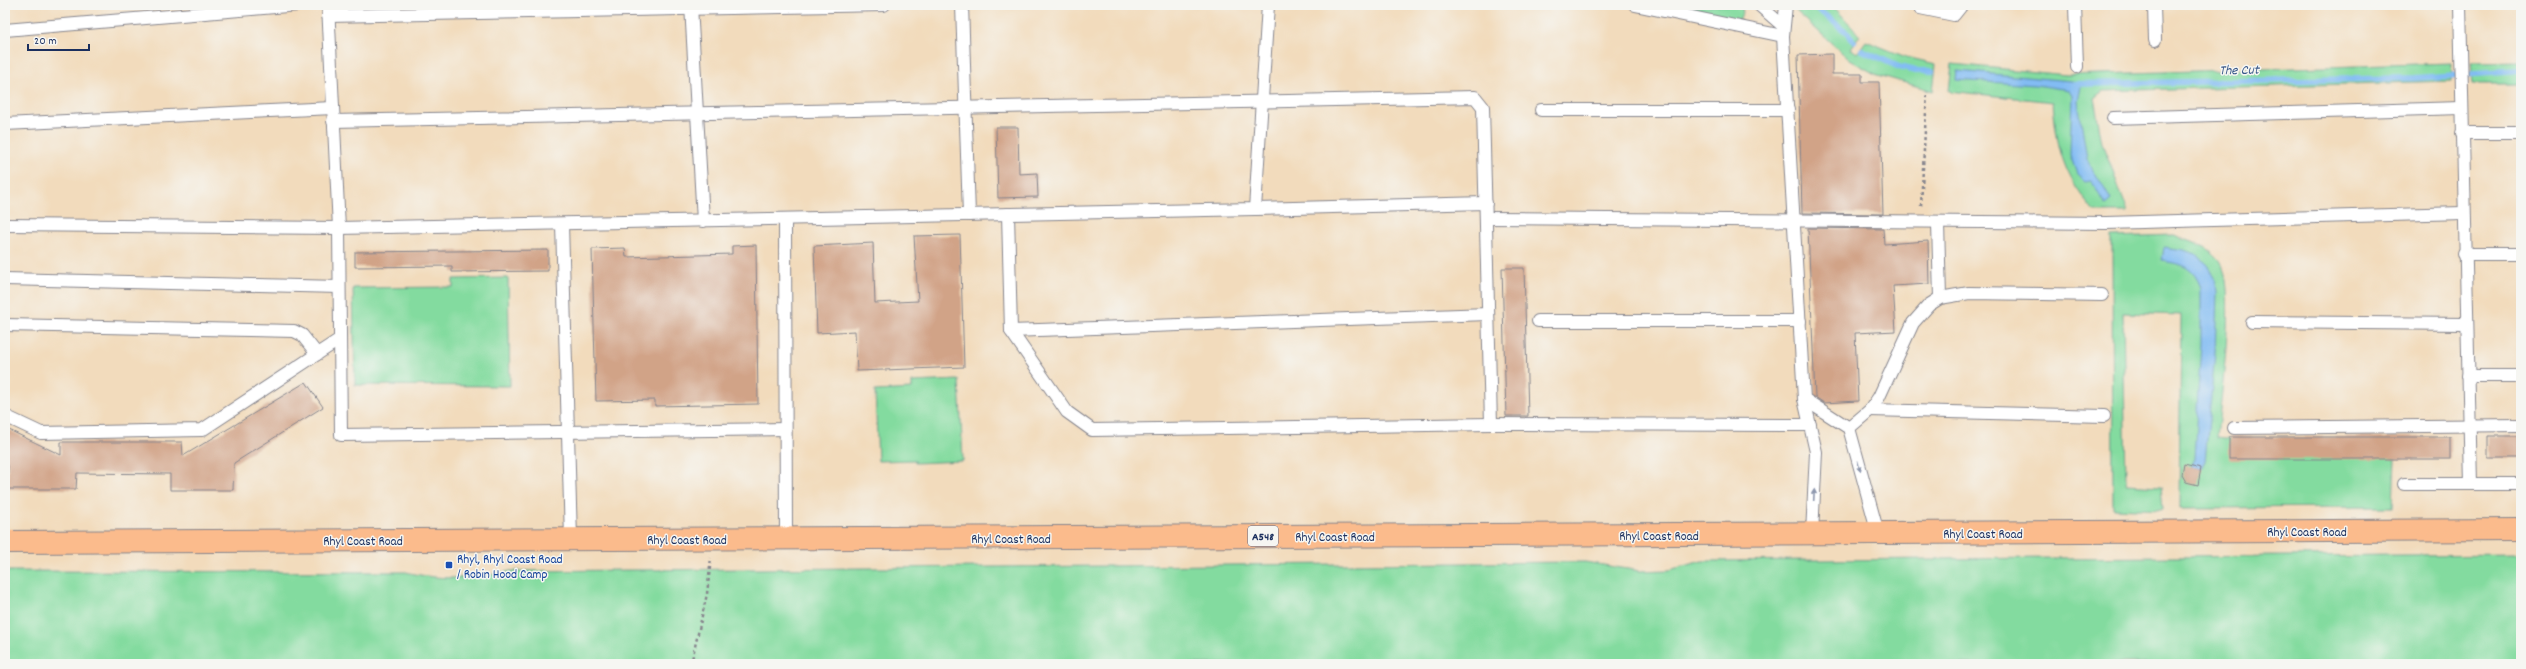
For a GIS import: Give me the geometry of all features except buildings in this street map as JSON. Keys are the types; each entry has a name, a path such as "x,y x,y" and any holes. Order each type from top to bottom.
{"main road":[{"name":"Rhyl Coast Road","path":"5,542 2521,530"}],"lane":[{"path":"5,30 299,5"},
{"path":"785,429 341,435 338,228 328,11 884,5"},
{"path":"962,5 969,215"},
{"path":"1255,209 1268,5"},
{"path":"1635,5 1783,31"},
{"path":"1759,5 1783,31"},
{"path":"1786,5 1783,31 1804,399 1816,452 1812,534"},
{"path":"1920,8 1954,15 1962,5"},
{"path":"2075,5 2077,67"},
{"path":"2154,5 2155,40"},
{"path":"2460,5 2462,55 2463,213 2471,484"},
{"path":"691,7 703,221"},
{"path":"333,121 966,106 1475,97 1483,107 1491,424"},
{"path":"5,124 332,108"},
{"path":"2113,118 2462,108"},
{"path":"1541,110 1788,110"},
{"path":"2462,133 2521,133"},
{"path":"5,225 338,228 1486,203"},
{"path":"1486,218 1794,222 2106,223 2463,213"},
{"path":"1008,214 1011,331 1067,412 1092,430 1491,424 1810,425"},
{"path":"785,219 786,538"},
{"path":"1938,223 1940,298"},
{"path":"562,224 571,539"},
{"path":"2464,254 2521,254"},
{"path":"5,279 339,286"},
{"path":"1849,428 1870,410 1884,388 1913,324 1929,305 1940,298 1969,293 2102,295"},
{"path":"1011,331 1488,314"},
{"path":"1538,321 1800,321"},
{"path":"2252,322 2466,324"},
{"path":"5,325 294,331 302,335 317,354"},
{"path":"5,416 41,433 202,430 340,339"},
{"path":"2468,376 2521,376"},
{"path":"1804,399 1849,428 1878,533"},
{"path":"1870,410 2104,416"},
{"path":"2234,428 2521,425"},
{"path":"2404,484 2521,484"}],"path":[{"path":"1920,223 1927,93"},
{"path":"691,664 707,594 713,539"}],"green space":[{"path":"1668,5 1741,5 1743,12 1739,20 1734,21"},
{"path":"1799,5 1832,5 1860,35 1850,48 1857,53 1866,41 1906,57 1936,64 1933,91 1875,74 1850,60 1795,10"},
{"path":"2521,62 2521,84 2473,84 2471,63"},
{"path":"2452,63 2451,81 2103,91 2094,98 2102,143 2128,212 2094,212 2075,186 2063,161 2057,134 2053,102 1949,91 1952,64 2067,75"},
{"path":"2174,235 2193,241 2209,250 2219,259 2224,272 2227,292 2228,317 2217,437 2395,459 2393,507 2179,508 2181,315 2123,313 2126,484 2161,486 2163,510 2113,508 2112,237"},
{"path":"508,278 510,386 355,385 353,288 453,287 453,279"},
{"path":"959,380 963,461 915,463 915,460 878,461 875,391 912,389 912,382"},
{"path":"2521,554 2521,664 5,664 5,571 406,572 432,577 458,578 484,576 510,571 1585,562 1640,571 1669,570 1702,561"}],"water":[{"path":"1957,71 2082,82 2078,101 2087,159 2111,200 2105,205 2091,180 2085,181 2077,174 2070,155 2072,95 2069,90 2036,85 1956,80"},
{"path":"2164,247 2184,250 2197,255 2208,265 2215,278 2217,292 2215,353 2205,461 2201,468 2190,466 2194,459 2201,344 2201,288 2195,275 2191,271 2181,265 2162,261"}],"waterway":[{"name":"The Cut","path":"1812,5 1849,34 1853,41"},
{"name":"The Cut","path":"1862,50 1899,67 1915,71 1932,71"},
{"name":"The Cut","path":"2074,84 2414,78 2521,71"}],"place":[{"name":"Rhyl, Rhyl Coast Road / Robin Hood Camp","path":"449,565"}]}
